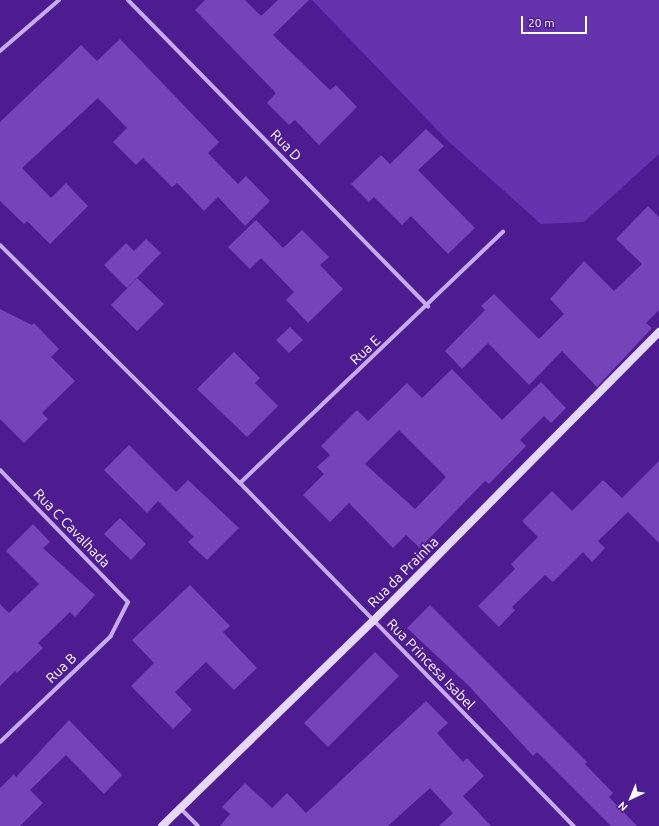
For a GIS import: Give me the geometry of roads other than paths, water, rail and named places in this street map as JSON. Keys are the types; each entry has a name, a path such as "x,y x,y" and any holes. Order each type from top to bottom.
{"street":[{"path":"0,51 59,0"},
{"name":"Rua D","path":"128,0 428,306"},
{"name":"Rua E","path":"240,483 428,306 502,232"},
{"path":"0,245 240,483"},
{"name":"Rua da Prainha","path":"162,826 373,621 659,332"},
{"name":"Rua C Cavalhada","path":"0,470 128,602"},
{"name":"Rua Princesa Isabel","path":"240,483 574,826"},
{"name":"Rua B","path":"0,742 111,636 128,602"},
{"path":"180,808 198,826"}]}
